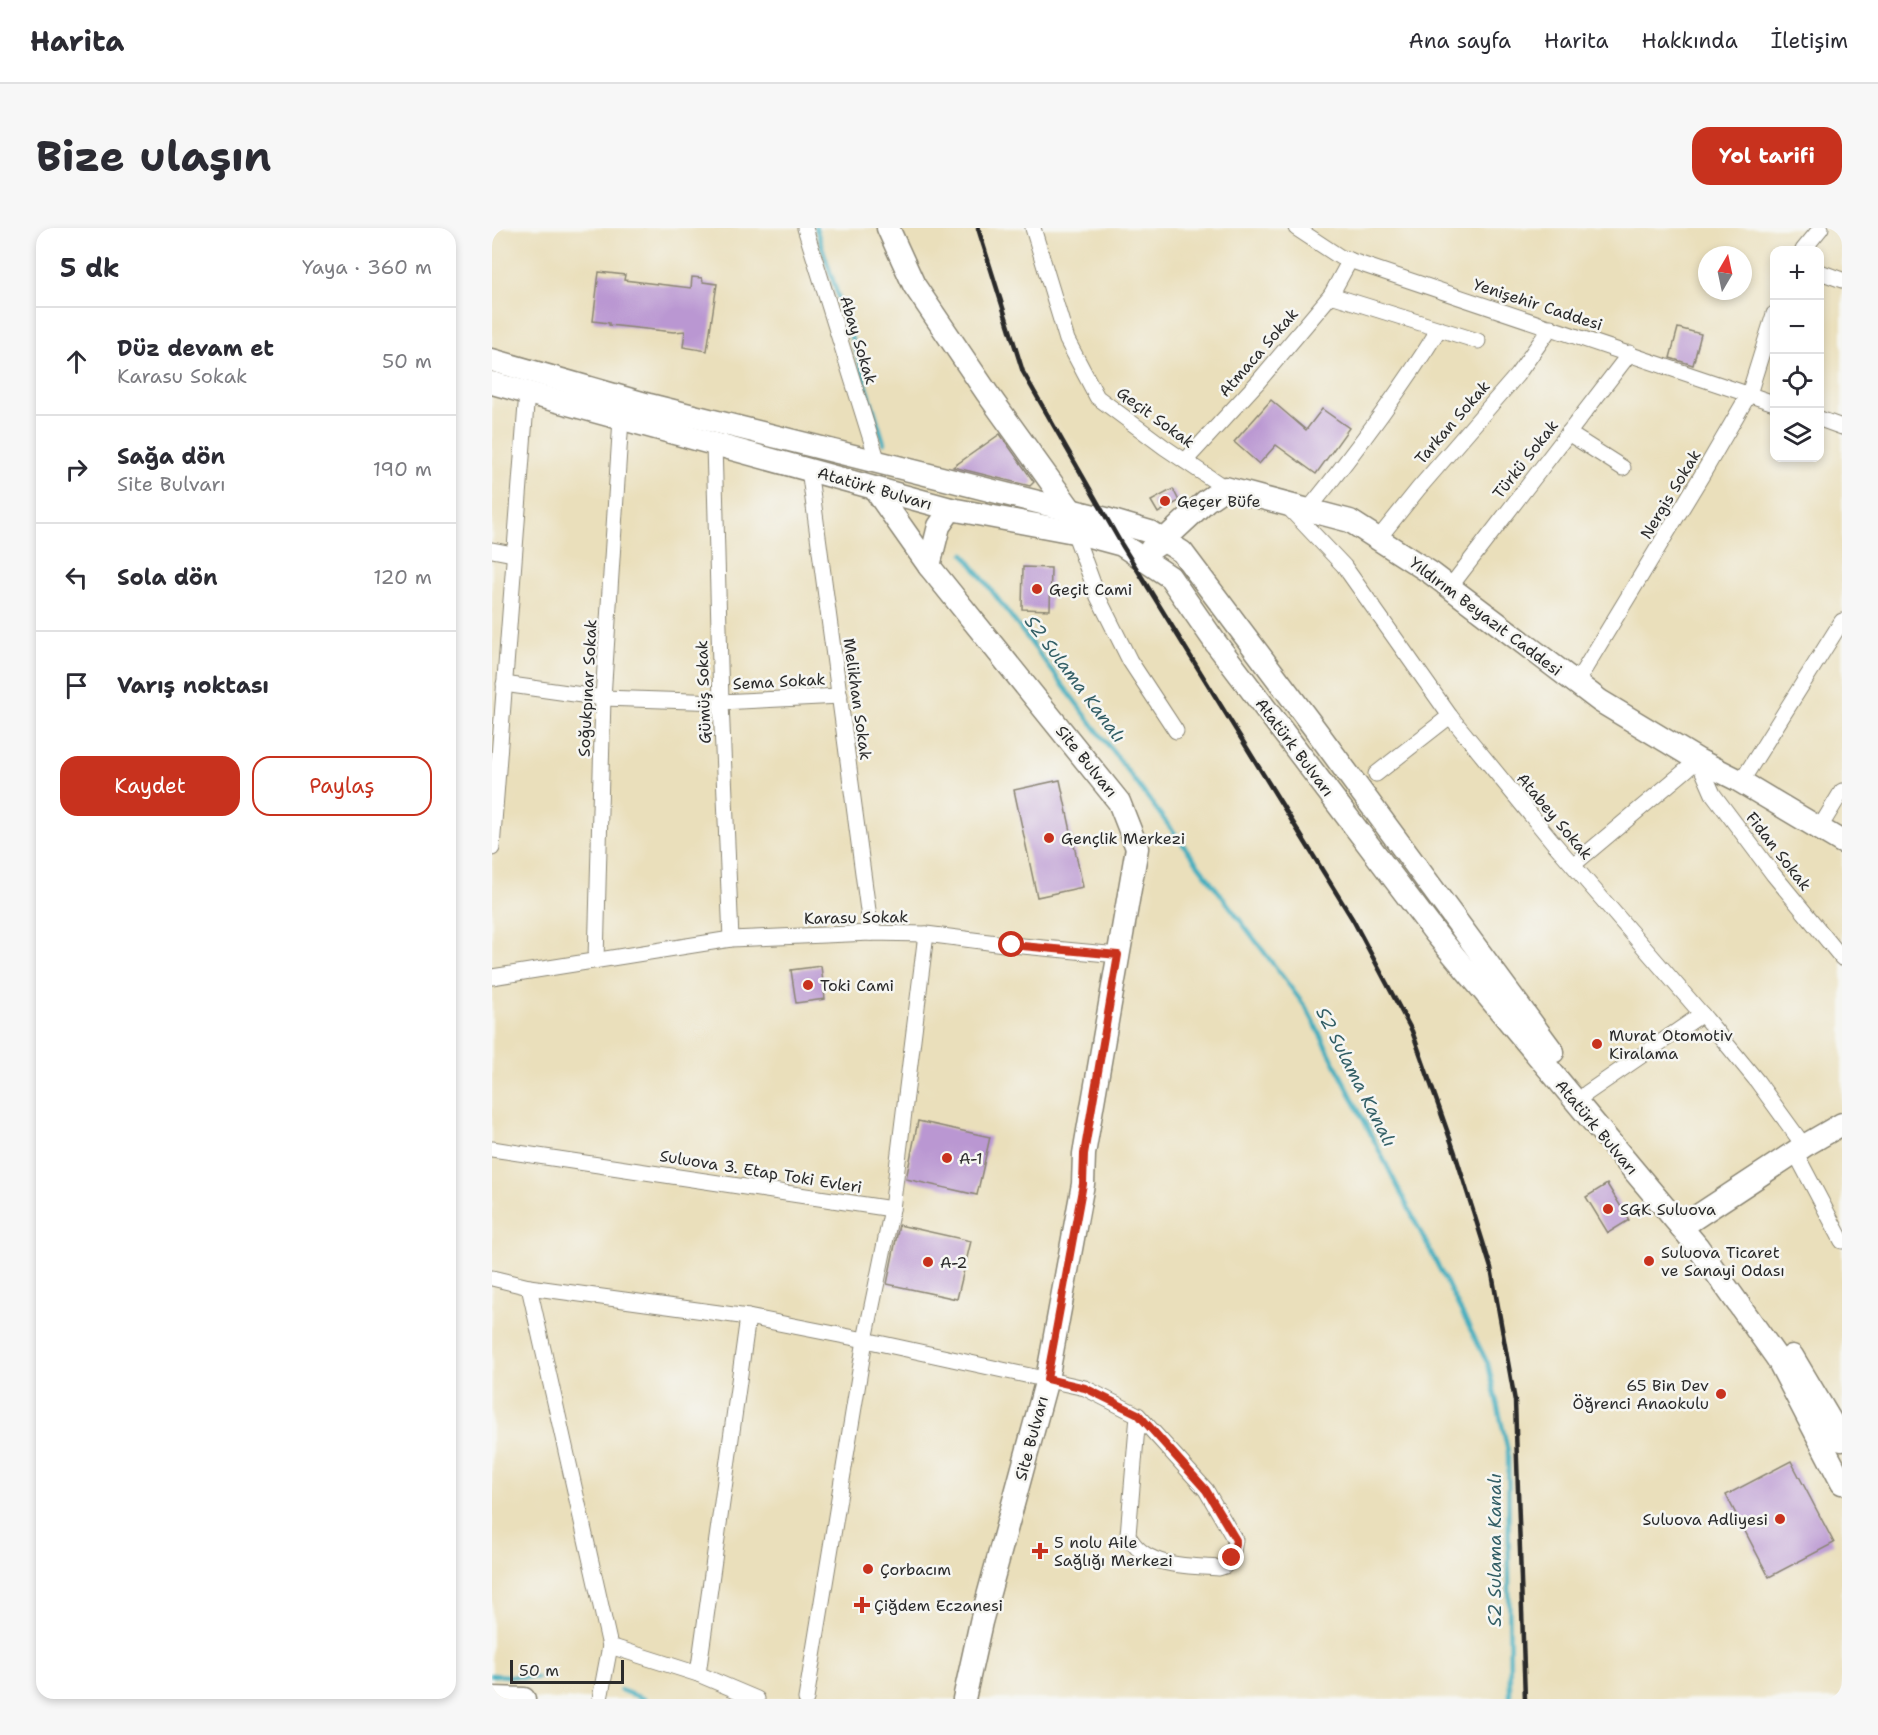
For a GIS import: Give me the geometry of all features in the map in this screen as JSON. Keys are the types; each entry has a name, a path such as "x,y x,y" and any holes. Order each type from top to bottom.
{"main road":[{"path":"888,228 914,285 987,393 1071,510 1074,532"},
{"name":"Atatürk Bulvarı","path":"492,360 649,405 1071,510 1150,532 1182,552 1548,1047 1587,1093 1687,1223 1697,1246 1777,1358 1842,1483"},
{"name":"Atatürk Bulvarı","path":"492,383 951,509 1074,532 1122,545 1170,578 1215,642 1436,934 1687,1223 1713,1242 1789,1352 1842,1440"},
{"name":"Site Bulvarı","path":"874,488 929,566 1119,802 1137,848 1084,1154 1083,1184 1047,1379 981,1622 964,1699"},
{"path":"1122,545 1153,549 1206,501 1225,488"},
{"name":"Yıldırım Beyazıt Caddesi","path":"1225,488 1350,521 1431,573 1599,701 1842,842"},
{"path":"929,566 939,526 951,509"},
{"path":"1687,1223 1842,1124"}],"street":[{"name":"Abay Sokak","path":"805,228 878,462"},
{"name":"Geçit Sokak","path":"1033,228 1067,340 1097,397 1225,488"},
{"name":"Yenişehir Caddesi","path":"1296,228 1341,257 1770,402"},
{"path":"1806,246 1821,228"},
{"name":"Atmaca Sokak","path":"1185,461 1257,383 1331,295 1350,260"},
{"path":"1824,273 1842,280"},
{"path":"1331,295 1478,341"},
{"name":"Tarkan Sokak","path":"1378,539 1517,375 1551,327"},
{"name":"Nergis Sokak","path":"1576,683 1749,394 1770,327"},
{"path":"1308,510 1343,467 1410,376 1439,329"},
{"name":"Türkü Sokak","path":"1450,587 1630,353"},
{"path":"492,849 527,392"},
{"name":"Soğukpınar Sokak","path":"596,960 603,698 621,418"},
{"path":"1824,420 1842,427"},
{"path":"1568,433 1623,468"},
{"name":"Gümüş Sokak","path":"714,444 730,939"},
{"name":"Melikhan Sokak","path":"809,469 871,933"},
{"name":"Atabey Sokak","path":"1285,504 1344,566 1449,716 1757,1081 1800,1149 1842,1241"},
{"path":"1074,532 1098,597 1130,662 1176,731"},
{"path":"492,550 513,554"},
{"path":"1742,783 1842,621"},
{"name":"Sema Sokak","path":"504,684 603,698 721,702 840,696"},
{"path":"1376,774 1449,716"},
{"path":"1573,865 1698,760"},
{"name":"Fidan Sokak","path":"1698,760 1713,794 1773,874 1842,958"},
{"path":"1819,829 1842,791"},
{"name":"Karasu Sokak","path":"492,976 730,939 871,933 926,934 1118,955"},
{"path":"806,1699 865,1340 892,1209 926,934"},
{"path":"1587,1093 1702,1014"},
{"name":"Suluova 3. Etap Toki Evleri","path":"492,1149 892,1209"},
{"path":"492,1278 529,1287 748,1317 1085,1388 1138,1414 1206,1490 1236,1540 1234,1554 1225,1566 1220,1568 1157,1561 1142,1553 1131,1541 1128,1535 1138,1414"},
{"path":"529,1287 610,1646 600,1699"},
{"path":"698,1674 748,1317"},
{"path":"610,1646 698,1674 757,1699"}],"building":[{"path":"599,272 625,275 624,280 691,288 692,277 702,278 703,282 717,284 707,351 683,347 685,331 674,332 609,325 609,323 593,321"},
{"path":"1678,328 1701,334 1693,365 1670,358"},
{"path":"1271,400 1306,430 1322,409 1349,428 1316,474 1276,445 1259,464 1234,442"},
{"path":"1000,434 1034,482 1030,486 953,467"},
{"name":"Geçer Büfe","path":"1173,489 1179,501 1158,513 1151,501"},
{"name":"Geçit Cami","path":"1023,567 1051,568 1050,610 1022,609"},
{"name":"Gençlik Merkezi","path":"1060,780 1083,887 1037,897 1014,790"},
{"name":"Toki Cami","path":"821,966 825,999 796,1003 791,970"},
{"name":"A-1","path":"918,1121 990,1137 977,1195 906,1179"},
{"name":"SGK Suluova","path":"1607,1184 1629,1220 1608,1233 1586,1197"},
{"name":"A-2","path":"899,1225 971,1241 957,1299 887,1284"},
{"name":"Suluova Adliyesi","path":"1791,1461 1834,1543 1769,1577 1726,1495"}],"waterway":[{"name":"S2 Sulama Kanalı","path":"816,228 884,443"},
{"name":"S2 Sulama Kanalı","path":"964,554 1307,1009 1488,1364 1508,1451 1510,1699"},
{"path":"492,1675 537,1678"},
{"path":"620,1690 645,1699"}],"railway":[{"path":"978,228 1023,372 1122,545 1353,920 1412,1031 1454,1150 1491,1268 1515,1401 1525,1699"}],"place":[{"name":"Geçer Büfe","path":"1165,501"},
{"name":"Geçit Cami","path":"1037,589"},
{"name":"Gençlik Merkezi","path":"1049,838"},
{"name":"Toki Cami","path":"808,985"},
{"name":"Murat Otomotiv Kiralama","path":"1597,1044"},
{"name":"A-1","path":"947,1158"},
{"name":"SGK Suluova","path":"1608,1209"},
{"name":"Suluova Ticaret ve Sanayi Odası","path":"1649,1261"},
{"name":"A-2","path":"928,1262"},
{"name":"65 Bin Dev Öğrenci Anaokulu","path":"1721,1394"},
{"name":"Suluova Adliyesi","path":"1780,1519"},
{"name":"5 nolu Aile Sağlığı Merkezi","path":"1040,1551"},
{"name":"Çorbacım","path":"868,1569"},
{"name":"Çiğdem Eczanesi","path":"862,1605"}],"route":[{"path":"1012,945 1118,955 1084,1154 1083,1184 1047,1379 1085,1388 1138,1414 1206,1490 1236,1540 1232,1558"}]}
